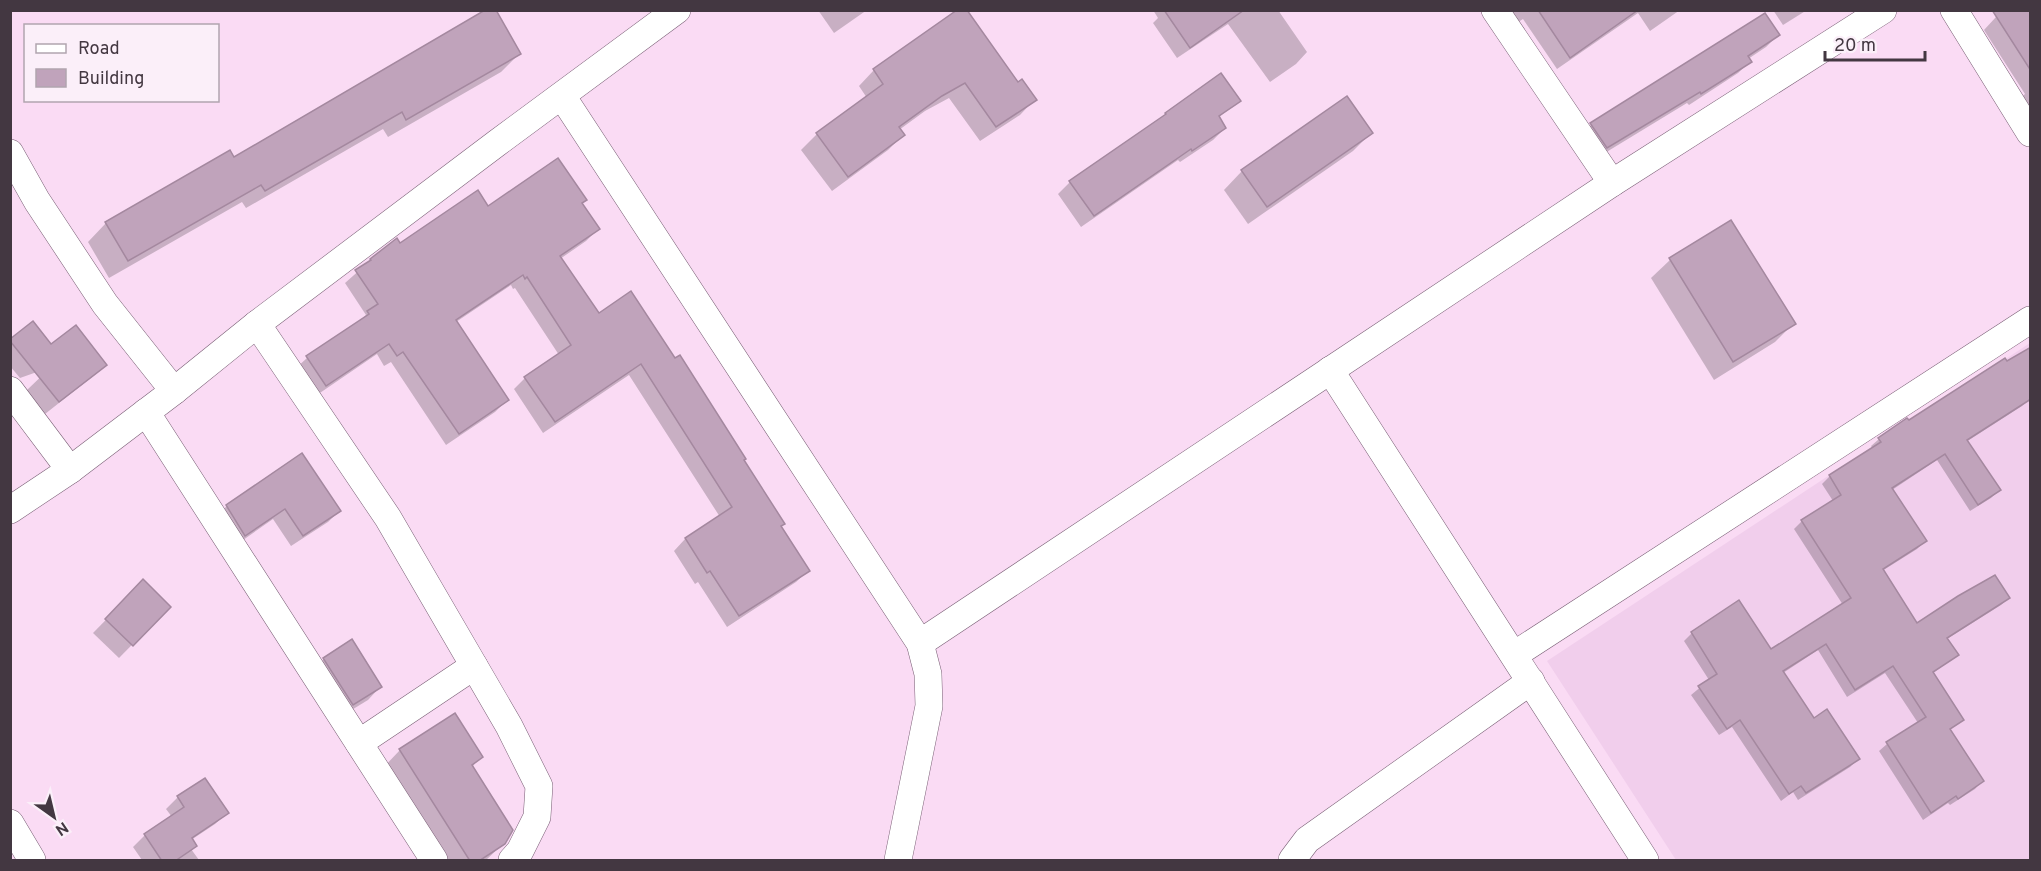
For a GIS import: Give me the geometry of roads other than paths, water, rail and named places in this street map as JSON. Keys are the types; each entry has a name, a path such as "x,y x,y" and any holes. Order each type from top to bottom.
{"street":[{"path":"10,510 70,470 257,324 677,10"},
{"path":"1496,10 1612,183"},
{"path":"920,643 1612,183 1883,10"},
{"path":"1954,10 2031,133"},
{"path":"562,96 920,643 928,674 929,706 897,861"},
{"path":"10,153 37,201 105,304 174,391"},
{"path":"1514,655 2031,320"},
{"path":"257,324 388,518 509,726 539,786 537,816 520,851 512,861"},
{"path":"1330,370 1645,860"},
{"path":"10,390 70,470"},
{"path":"146,412 434,861"},
{"path":"359,743 474,666"},
{"path":"1292,861 1307,840 1531,681"},
{"path":"10,823 32,861"}]}
